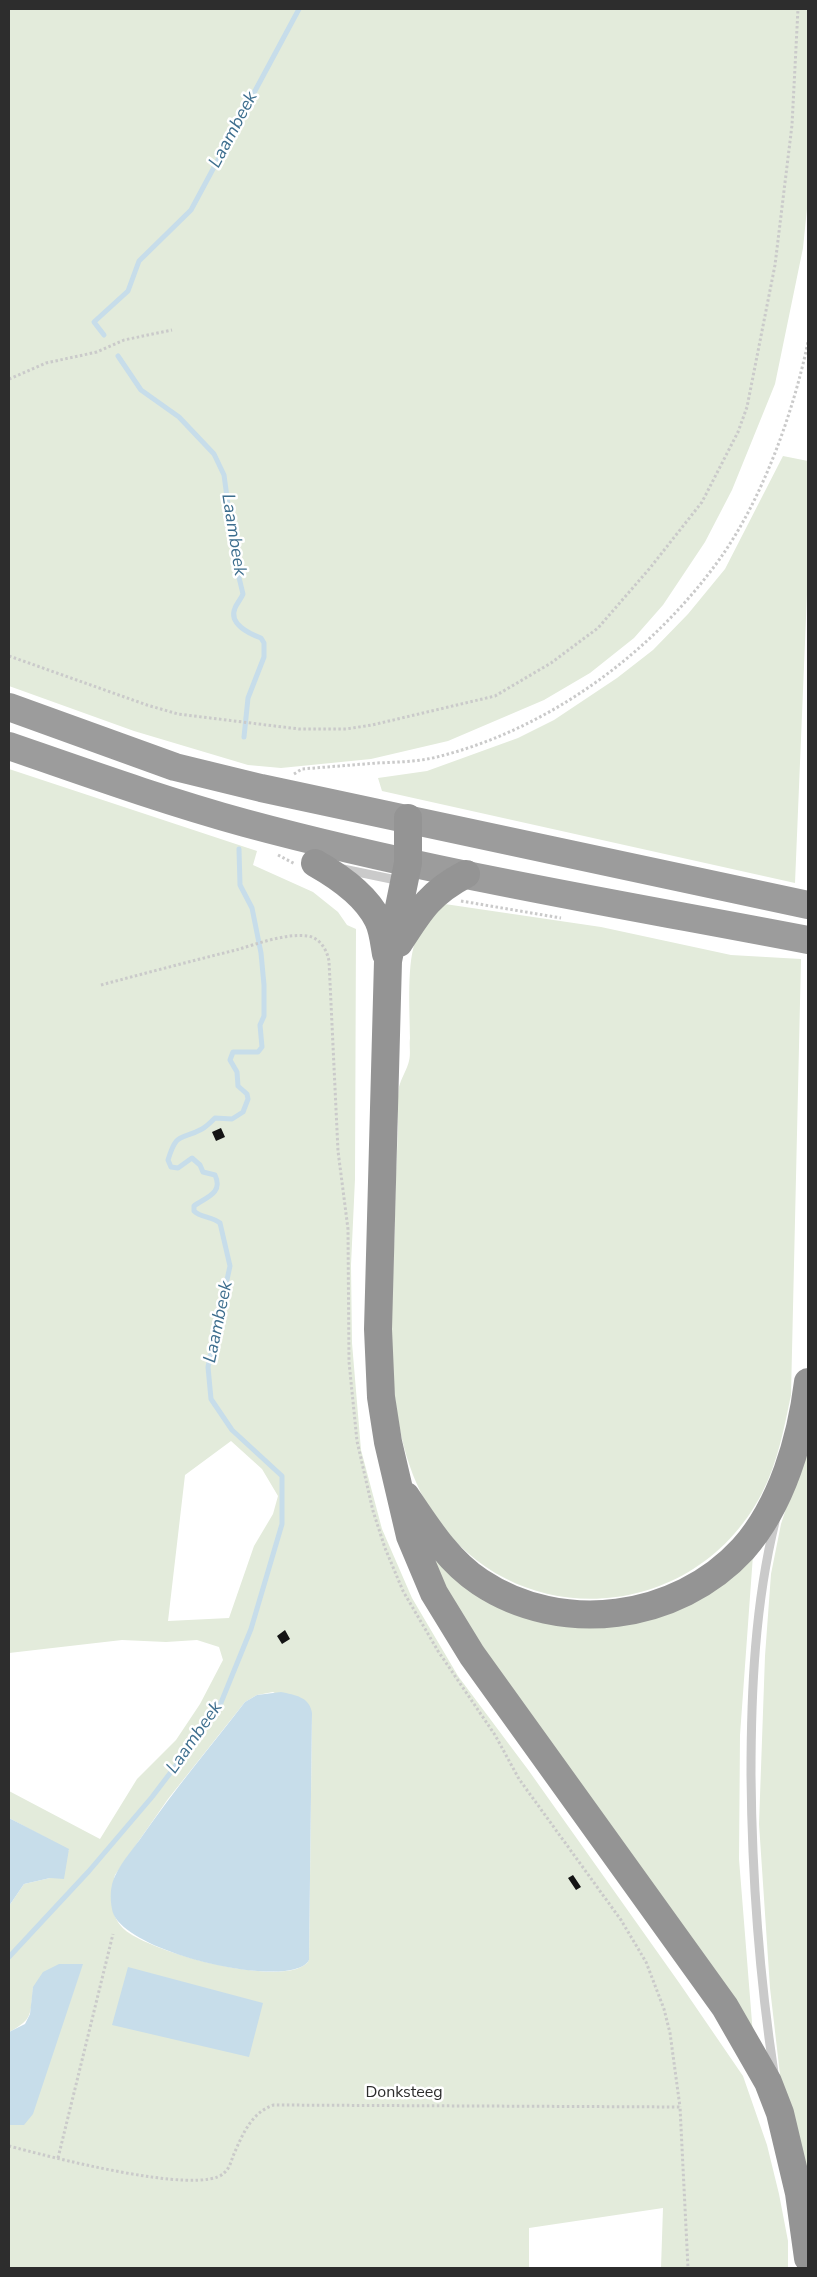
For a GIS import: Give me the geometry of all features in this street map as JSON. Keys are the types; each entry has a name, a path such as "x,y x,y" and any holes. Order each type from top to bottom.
{"highway":[{"path":"9,707 175,767 280,792 808,905"},
{"path":"9,746 155,797 246,823 405,873 466,874 808,940"},
{"path":"408,818 405,873 388,961 378,1329 381,1397 388,1442 410,1536 434,1593 472,1655 726,2007 768,2082 780,2113 800,2193 808,2258"},
{"path":"246,823 338,876 349,885 378,920 388,961"},
{"path":"378,920 405,873"},
{"path":"388,961 418,912 440,889 466,874"},
{"path":"399,1486 448,1554 479,1581 524,1603 550,1610 587,1616 626,1613 664,1602 718,1572 743,1548 764,1519 787,1473 804,1419 808,1382"}],"lane":[{"path":"315,863 405,873"},
{"path":"780,2113 766,2020 757,1933 752,1832 751,1726 756,1639 769,1547 787,1473"}],"path":[{"path":"9,656 165,711 299,729 353,729 495,696 551,663 598,628 643,577 702,502 745,413 763,335 775,265 789,151 798,9"},
{"path":"9,379 46,363 97,352 124,340 172,330"},
{"path":"280,792 295,772 302,769 420,760 459,750 537,719 610,673 680,608 719,560 733,537 760,485 784,429 808,342"},
{"path":"101,984 261,943"},
{"path":"612,1908 646,1962 664,2009 670,2033 680,2107 688,2268"},
{"path":"58,2158 113,1934"},
{"name":"Donksteeg","path":"9,2146 142,2176 191,2180 212,2179 226,2171 242,2136 252,2120 264,2109 274,2105 680,2107"}],"green space":[{"path":"9,9 808,9 808,199 803,248 775,384 732,490 705,542 663,605 634,638 590,673 544,700 448,741 371,759 281,768 248,765 134,731 9,686"},
{"path":"783,456 808,461 808,570 795,883 382,791 378,778 427,771 518,738 554,720 617,678 653,650 688,614 725,569"},
{"path":"9,769 257,851 253,865 313,892 338,912 347,925 356,929 355,1179 351,1265 352,1343 361,1450 382,1529 412,1598 458,1676 529,1771 743,2076 767,2145 779,2194 788,2241 788,2268 661,2268 663,2208 529,2228 529,2268 9,2268 9,2125 24,2125 33,1987 31,2010 27,2019 9,2032 9,1906 24,1884 50,1878 69,1850 9,1818 9,1791 100,1839 137,1779 176,1740 200,1704 223,1660 219,1647 197,1640 166,1642 122,1640 9,1653","holes":["231,1441 262,1469 278,1496 273,1514 254,1546 229,1618 168,1621 185,1475","273,1692 312,1713 309,1960 297,1969 276,1972 247,1970 185,1956 134,1936 121,1926 114,1914 112,1888 115,1875 168,1799 245,1702 257,1695"]},
{"path":"438,903 601,927 731,955 801,959 791,1395 783,1432 768,1481 762,1493 732,1536 695,1568 651,1589 605,1598 558,1596 512,1582 470,1555 435,1516 417,1484 404,1448 397,1410 392,1332 398,1097 399,1087 410,1058 409,986 411,959 421,928"},
{"path":"808,1426 808,2195 782,2092 770,1988 759,1824 765,1656 771,1574 781,1524 801,1463"},
{"path":"418,1536 574,1621 753,1555 740,1735 739,1859 753,2035 476,1648"}],"water":[{"path":"281,1692 305,1700 312,1713 309,1960 296,1969 272,1972 241,1969 207,1963 143,1940 122,1925 112,1909 111,1888 118,1870 168,1801 245,1702 257,1695"},
{"path":"9,1818 69,1849 64,1879 50,1878 24,1884 9,1906"},
{"path":"59,1964 83,1964 33,2114 24,2125 9,2125 9,2032 25,2024 30,2014 33,1987 43,1972"},
{"path":"128,1967 263,2003 249,2057 112,2025"}],"building":[{"path":"221,1128 225,1137 216,1141 212,1132"},
{"path":"285,1630 290,1639 282,1644 277,1636"},
{"path":"573,1875 581,1887 576,1890 568,1878"}],"waterway":[{"name":"Laambeek","path":"104,335 94,322 128,291 139,261 191,210 299,9"},
{"name":"Laambeek","path":"118,356 141,390 179,417 214,454 224,475 229,512 235,530 233,543 235,561 243,594 235,608 235,619 241,628 261,638 264,643 264,657 248,698 244,737"},
{"name":"Laambeek","path":"9,1957 89,1871 152,1797 218,1710 251,1629 282,1524 282,1476 232,1430 211,1399 208,1367 230,1266 220,1223 197,1213 194,1211 194,1206 212,1195 217,1187 217,1181 215,1175 203,1172 200,1165 192,1158 178,1168 171,1167 168,1160 174,1145 180,1138 204,1128 215,1118 232,1119 243,1112 248,1099 247,1094 238,1086 237,1072 230,1060 233,1052 258,1052 262,1047 260,1025 264,1016 264,985 261,953 252,908 240,885 239,849"}]}
